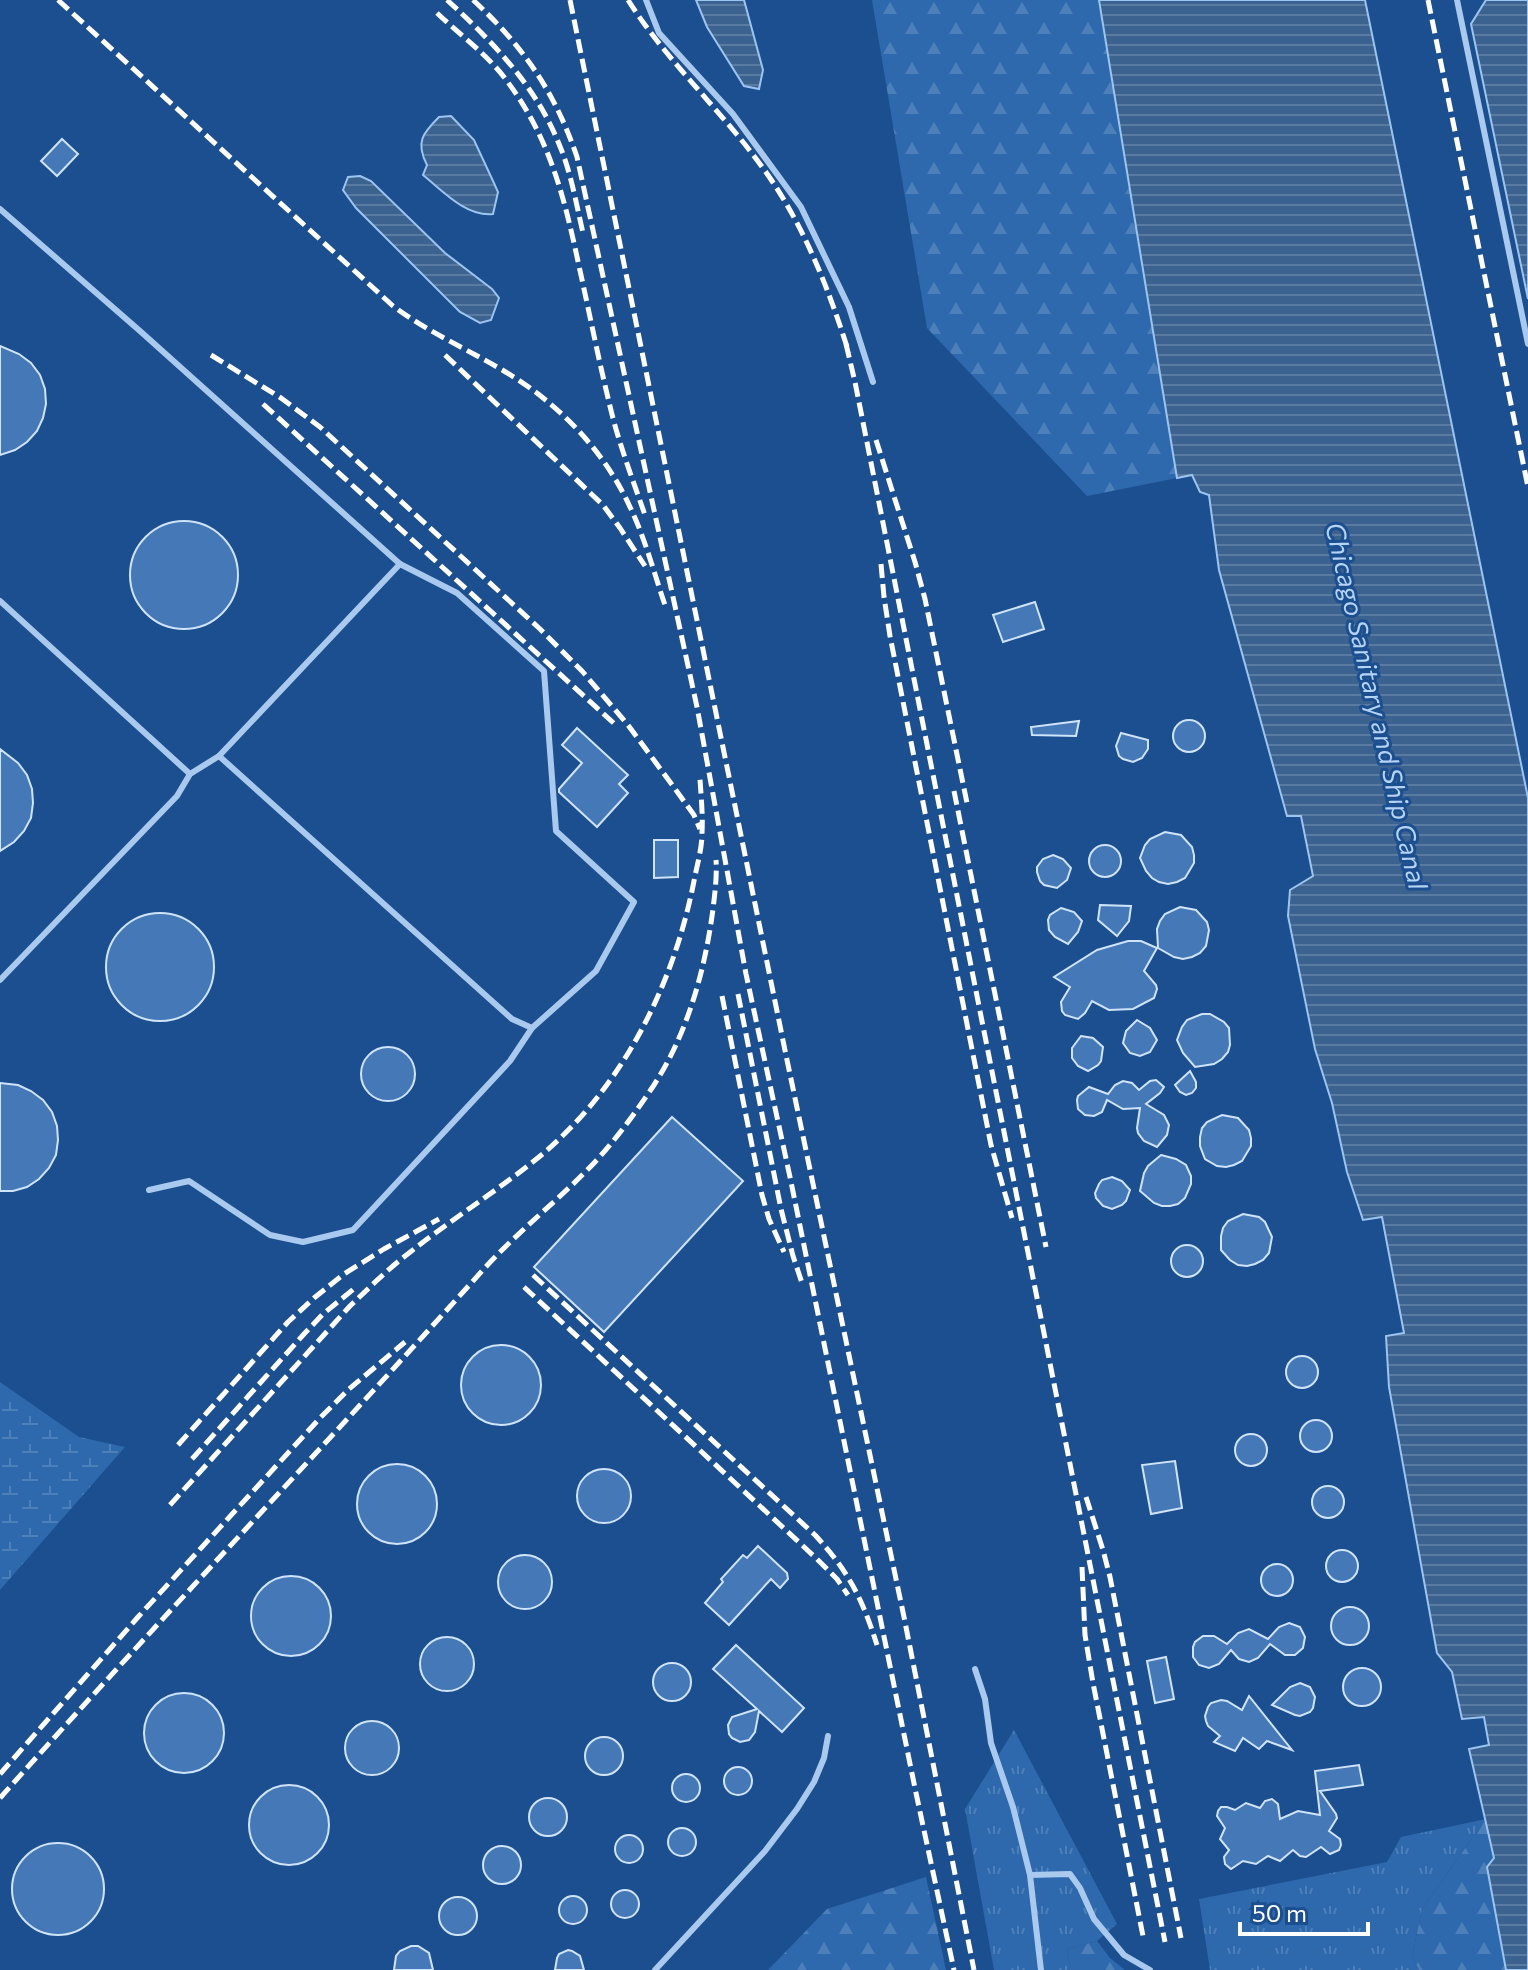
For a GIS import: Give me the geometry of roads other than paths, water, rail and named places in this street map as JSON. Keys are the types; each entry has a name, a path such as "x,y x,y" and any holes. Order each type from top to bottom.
{"lane":[{"path":"646,0 659,33 733,114 801,207 849,307 873,382"},
{"path":"1457,0 1528,344"},
{"path":"0,209 400,564 457,593 544,671 556,831 634,902 596,971 532,1028 510,1061 353,1230 303,1242 270,1235 189,1181 149,1190"},
{"path":"0,980 177,796 190,774 219,756 400,564"},
{"path":"0,601 190,774"},
{"path":"219,756 512,1019 532,1028"},
{"path":"975,1669 985,1699 991,1743 1013,1807 1030,1875 1041,1970"},
{"path":"655,1970 765,1851 797,1809 814,1782 824,1758 828,1736"},
{"path":"1030,1875 1070,1874 1094,1919 1124,1955 1150,1970"}],"water":[{"path":"696,0 744,0 763,70 759,89 744,86 707,27"},
{"name":"Chicago Sanitary and Ship Canal","path":"1099,0 1365,0 1528,798 1528,1970 1506,1970 1487,1867 1494,1858 1469,1749 1489,1745 1484,1717 1462,1719 1452,1672 1437,1653 1389,1387 1386,1336 1404,1333 1382,1217 1363,1220 1347,1172 1332,1103 1315,1049 1288,916 1290,890 1313,876 1301,816 1287,816 1219,570 1209,495 1200,492 1192,475 1177,478"},
{"path":"1486,0 1528,0 1528,299 1471,24"},
{"path":"451,116 474,140 498,192 493,214 464,207 423,175 427,165 423,157 422,138 439,117"},
{"path":"360,176 371,181 445,253 492,289 499,298 491,320 480,323 460,312 356,208 343,190 348,177"}],"railway":[{"path":"58,0 393,306 524,384 561,413 593,447 619,486 645,543 665,605"},
{"path":"447,0 496,48 538,103 563,155 583,233"},
{"path":"473,0 536,71 577,157 697,707 746,974 954,1970"},
{"path":"570,0 974,1970"},
{"path":"628,0 662,47 755,158 785,201 816,264 849,353"},
{"path":"1428,0 1528,487"},
{"path":"437,13 499,72 522,103 545,147 567,216 613,417 646,518"},
{"path":"846,344 1165,1942"},
{"path":"211,355 281,398 320,427 540,629 582,671 628,725 694,815 700,829"},
{"path":"445,355 603,505 645,566"},
{"path":"263,404 618,727"},
{"path":"876,440 925,599 967,803"},
{"path":"881,564 890,636 991,1145 1012,1218"},
{"path":"170,1505 350,1306 401,1259 545,1152 574,1125 599,1095 642,1029 674,957 701,845 700,779"},
{"path":"954,791 1046,1247"},
{"path":"0,1798 482,1271 581,1176 626,1125 666,1065 686,1022 710,932 716,860"},
{"path":"738,994 781,1209 803,1286"},
{"path":"722,996 762,1195 784,1252"},
{"path":"178,1445 288,1322 314,1298 344,1274 439,1219"},
{"path":"533,1275 815,1535 853,1586 877,1645"},
{"path":"524,1287 817,1559 848,1595"},
{"path":"192,1459 323,1314 355,1288"},
{"path":"0,1774 320,1418 405,1342"},
{"path":"1086,1497 1110,1577 1181,1938"},
{"path":"1082,1567 1085,1635 1143,1936"}]}
